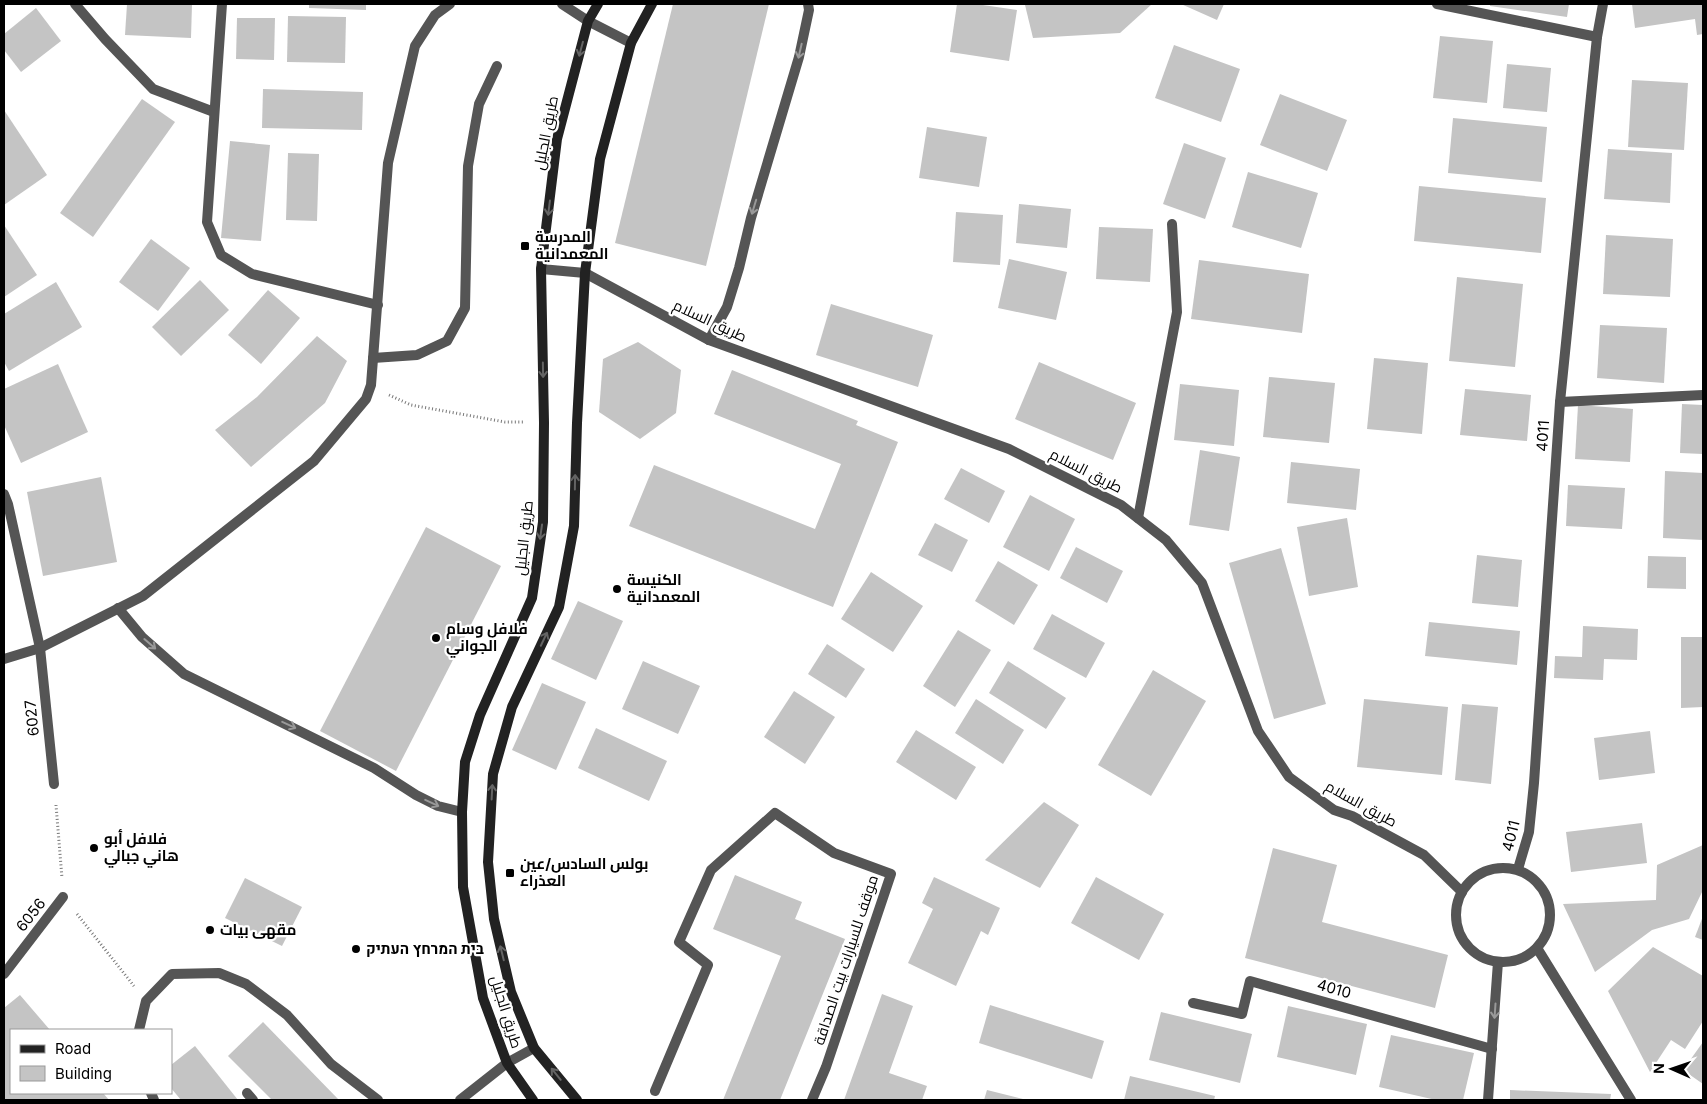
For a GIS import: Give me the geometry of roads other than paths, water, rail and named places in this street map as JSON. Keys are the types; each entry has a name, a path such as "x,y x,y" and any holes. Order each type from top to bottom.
{"street":[{"path":"75,4 105,39 154,89 214,112"},
{"path":"222,4 207,222 221,255 252,274 378,306"},
{"path":"4,659 40,648 144,596 314,461 366,399 371,385 388,164 415,46 435,15 450,4"},
{"path":"562,4 588,21 631,43"},
{"name":"طريق الجليل","path":"533,1100 507,1063 483,998 463,887 462,812 465,762 480,715 532,598 543,522 544,423 541,269 557,139 588,21 598,4"},
{"name":"طريق الجليل","path":"577,1100 534,1048 511,992 494,920 488,862 493,774 512,707 559,607 573,535 585,273 600,159 631,43 652,4"},
{"path":"709,340 727,307 739,268 751,218 799,57 809,10 808,4"},
{"path":"1437,4 1597,37"},
{"name":"4011","path":"1518,869 1529,832 1533,793 1560,402 1597,37 1603,4"},
{"path":"373,358 417,355 448,340 465,308 468,166 479,104 497,66"},
{"path":"1138,518 1177,312 1172,224"},
{"name":"طريق السلام","path":"541,269 585,273 709,340 1009,448 1121,505 1166,540 1202,583 1258,731 1289,777 1334,810 1352,816 1424,855 1462,892"},
{"path":"1560,402 1703,395"},
{"name":"6027","path":"4,494 8,504 40,648 54,784"},
{"path":"118,608 142,637 184,674 374,768 416,795 438,806 462,812"},
{"name":"موقف للسيارات بيت الصداقة","path":"654,1090 708,965 679,942 711,870 775,813 834,853 891,874 826,1066 812,1100"},
{"path":"1502,867 1518,869 1532,876 1543,888 1549,903 1550,919 1546,935 1537,948 1525,957 1512,962 1498,962 1483,958 1470,949 1461,937 1457,922 1457,906 1462,892 1472,879 1486,870 1502,867"},
{"name":"6056","path":"4,974 63,898"},
{"path":"1537,948 1631,1100"},
{"path":"1488,1100 1498,962"},
{"path":"139,1029 146,1001 172,974 219,973 246,984 288,1015 331,1064 378,1100"},
{"name":"4010","path":"1193,1003 1242,1014 1250,981 1492,1049"},
{"path":"460,1100 507,1063 534,1048"}],"place":[{"name":"المدرسة المعمدانية","path":"525,246"},
{"name":"الكنيسة المعمدانية","path":"617,589"},
{"name":"فلافل وسام الجواني","path":"436,638"},
{"name":"فلافل أبو هاني جبالي","path":"94,848"},
{"name":"بولس السادس/عين العذراء","path":"510,873"},
{"name":"مقهى بيات","path":"210,930"},
{"name":"בית המרחץ העתיק","path":"356,949"}]}
